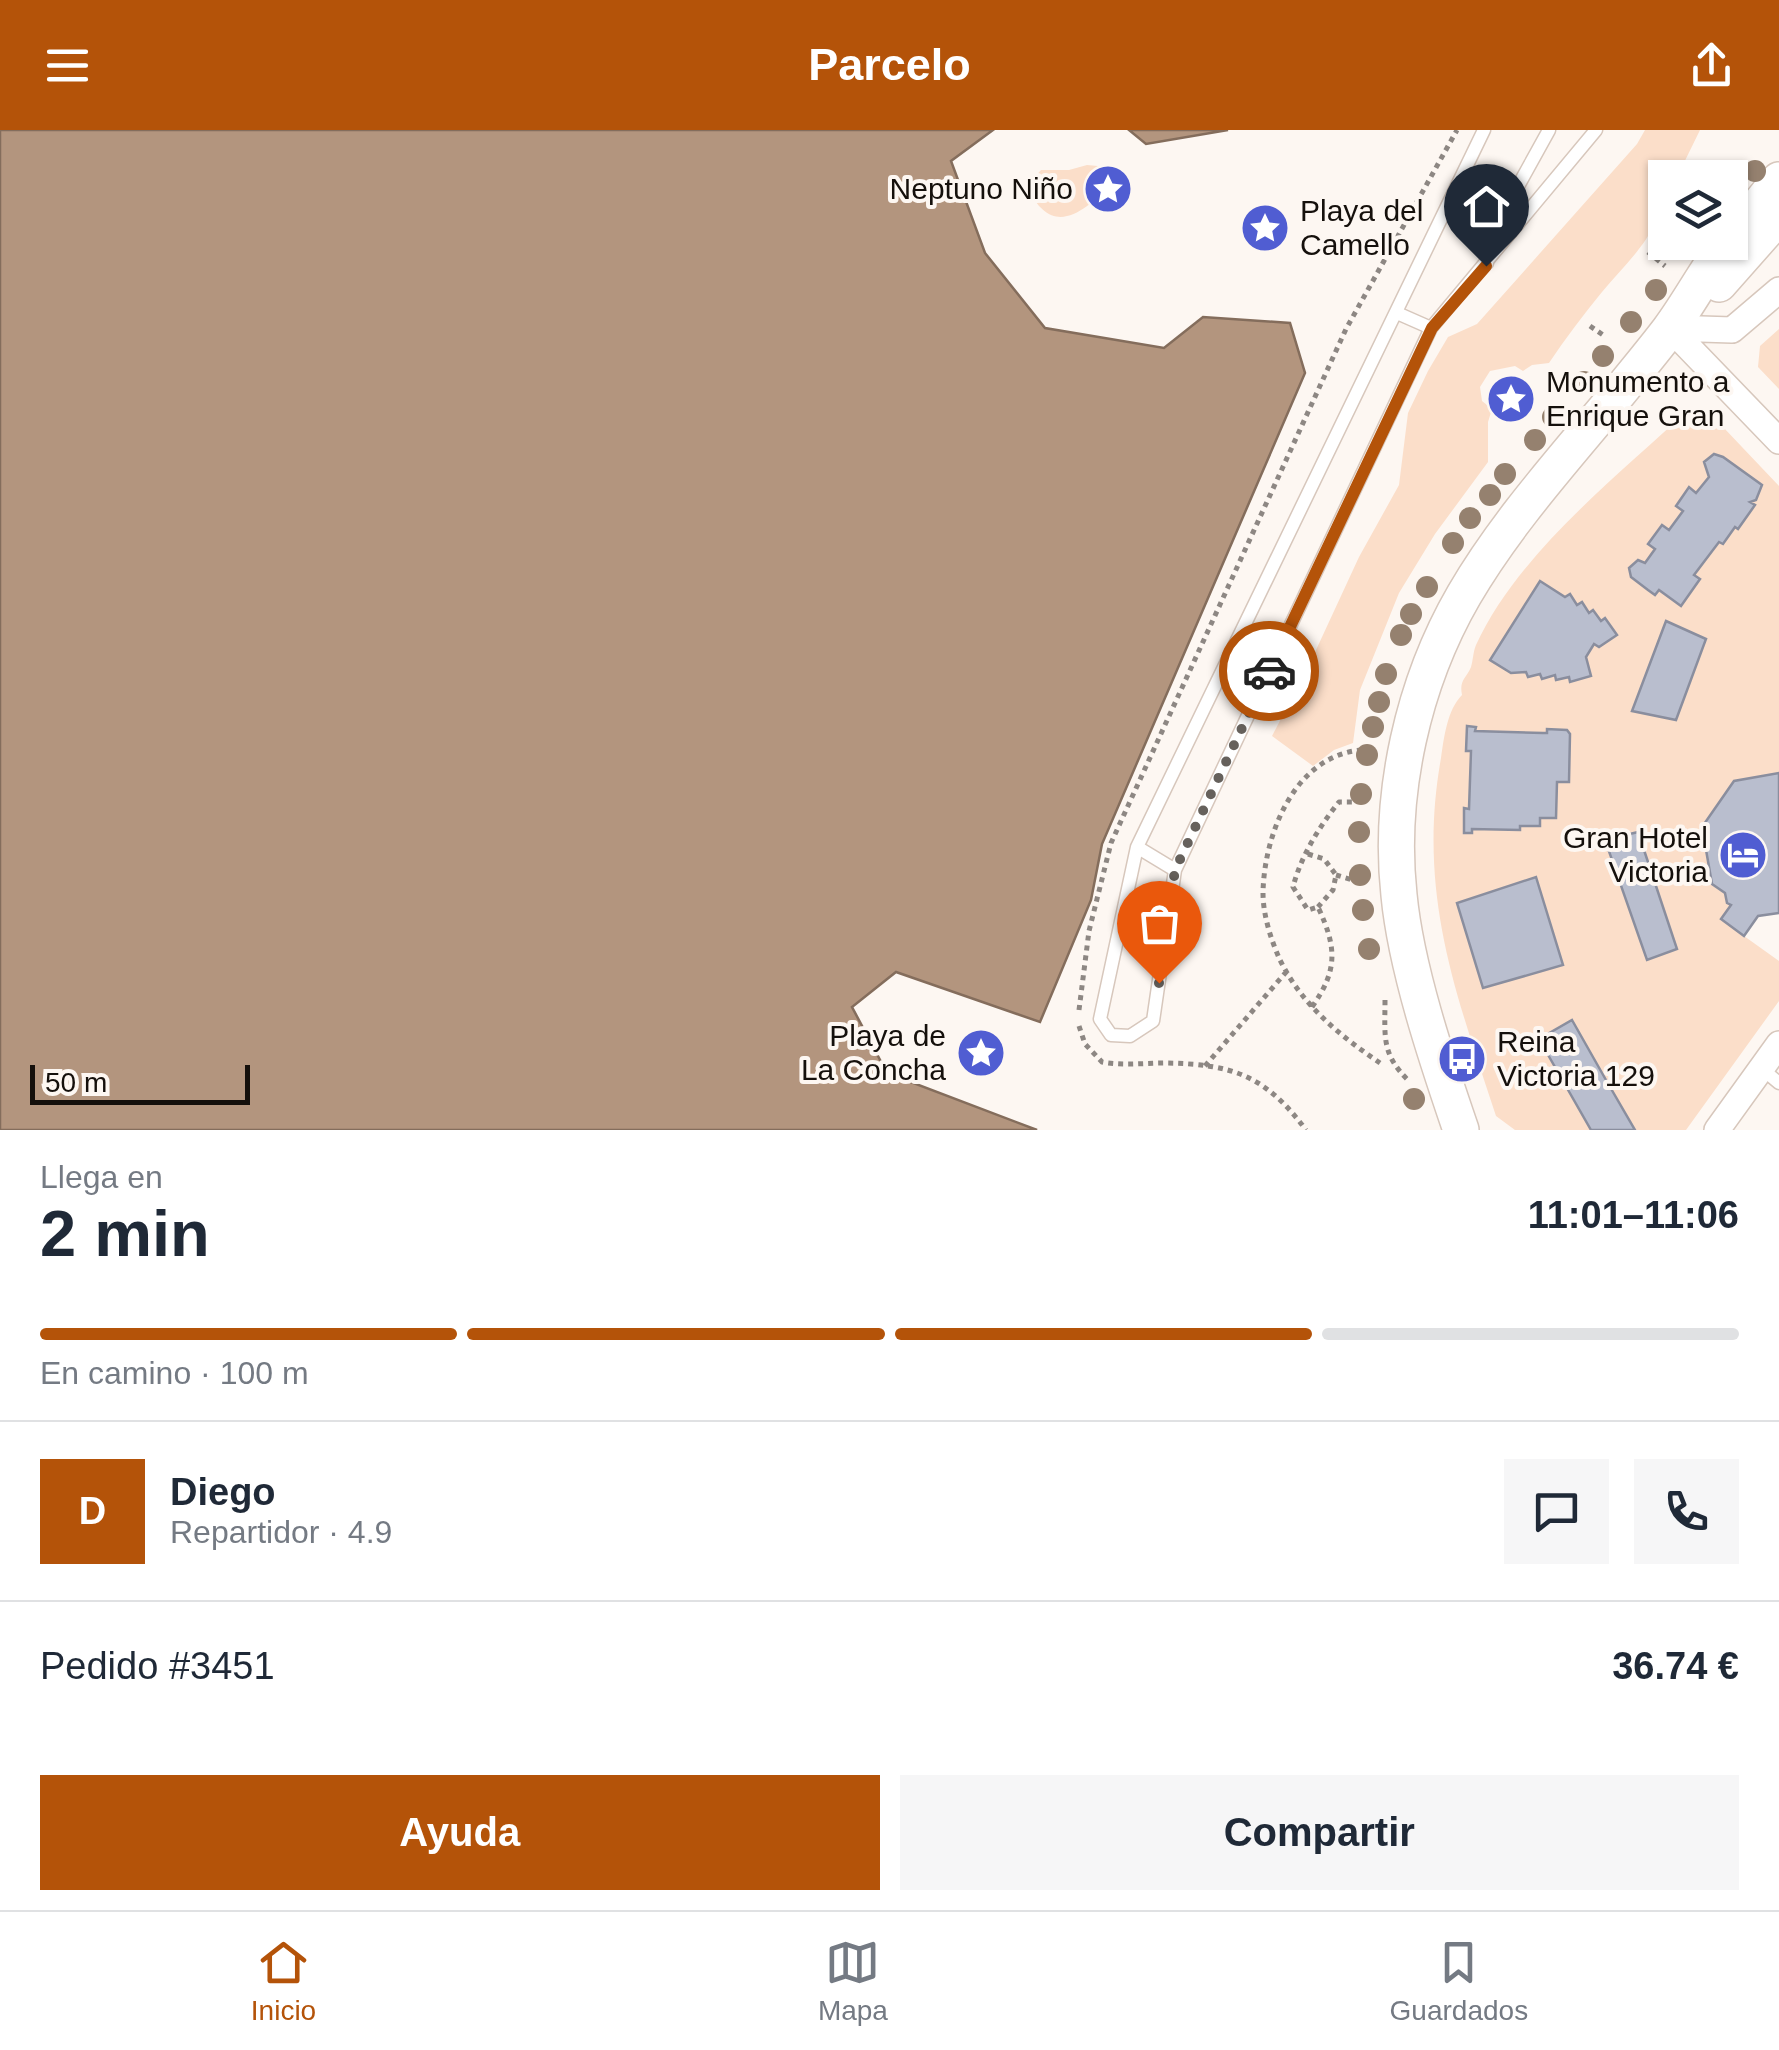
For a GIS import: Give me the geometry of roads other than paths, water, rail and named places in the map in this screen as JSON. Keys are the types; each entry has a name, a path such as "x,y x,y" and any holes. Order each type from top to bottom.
{"main road":[{"path":"1748,218 1779,180"},
{"path":"1670,328 1728,276 1779,216"},
{"path":"1461,1130 1406,941 1399,896 1397,824 1410,739 1426,676 1464,594 1497,543 1670,328 1714,260"}],"street":[{"path":"1670,328 1732,330 1779,290"},
{"path":"1670,328 1779,440"},
{"path":"1717,1130 1770,1076 1779,1044"}],"lane":[{"path":"1484,130 1137,847 1100,1019 1111,1035 1130,1036 1154,1021 1175,870 1432,328 1596,130"},
{"path":"1486,266 1491,235 1549,130"},
{"path":"1397,313 1432,328"},
{"path":"1137,847 1175,870"}],"place":[{"name":"Neptuno Niño","path":"1108,189"},
{"name":"Playa del Camello","path":"1265,228"},
{"name":"Monumento a Enrique Gran","path":"1511,399"},
{"name":"Gran Hotel Victoria","path":"1743,855"},
{"name":"Playa de La Concha","path":"981,1053"},
{"name":"Reina Victoria 129","path":"1462,1059"}]}
